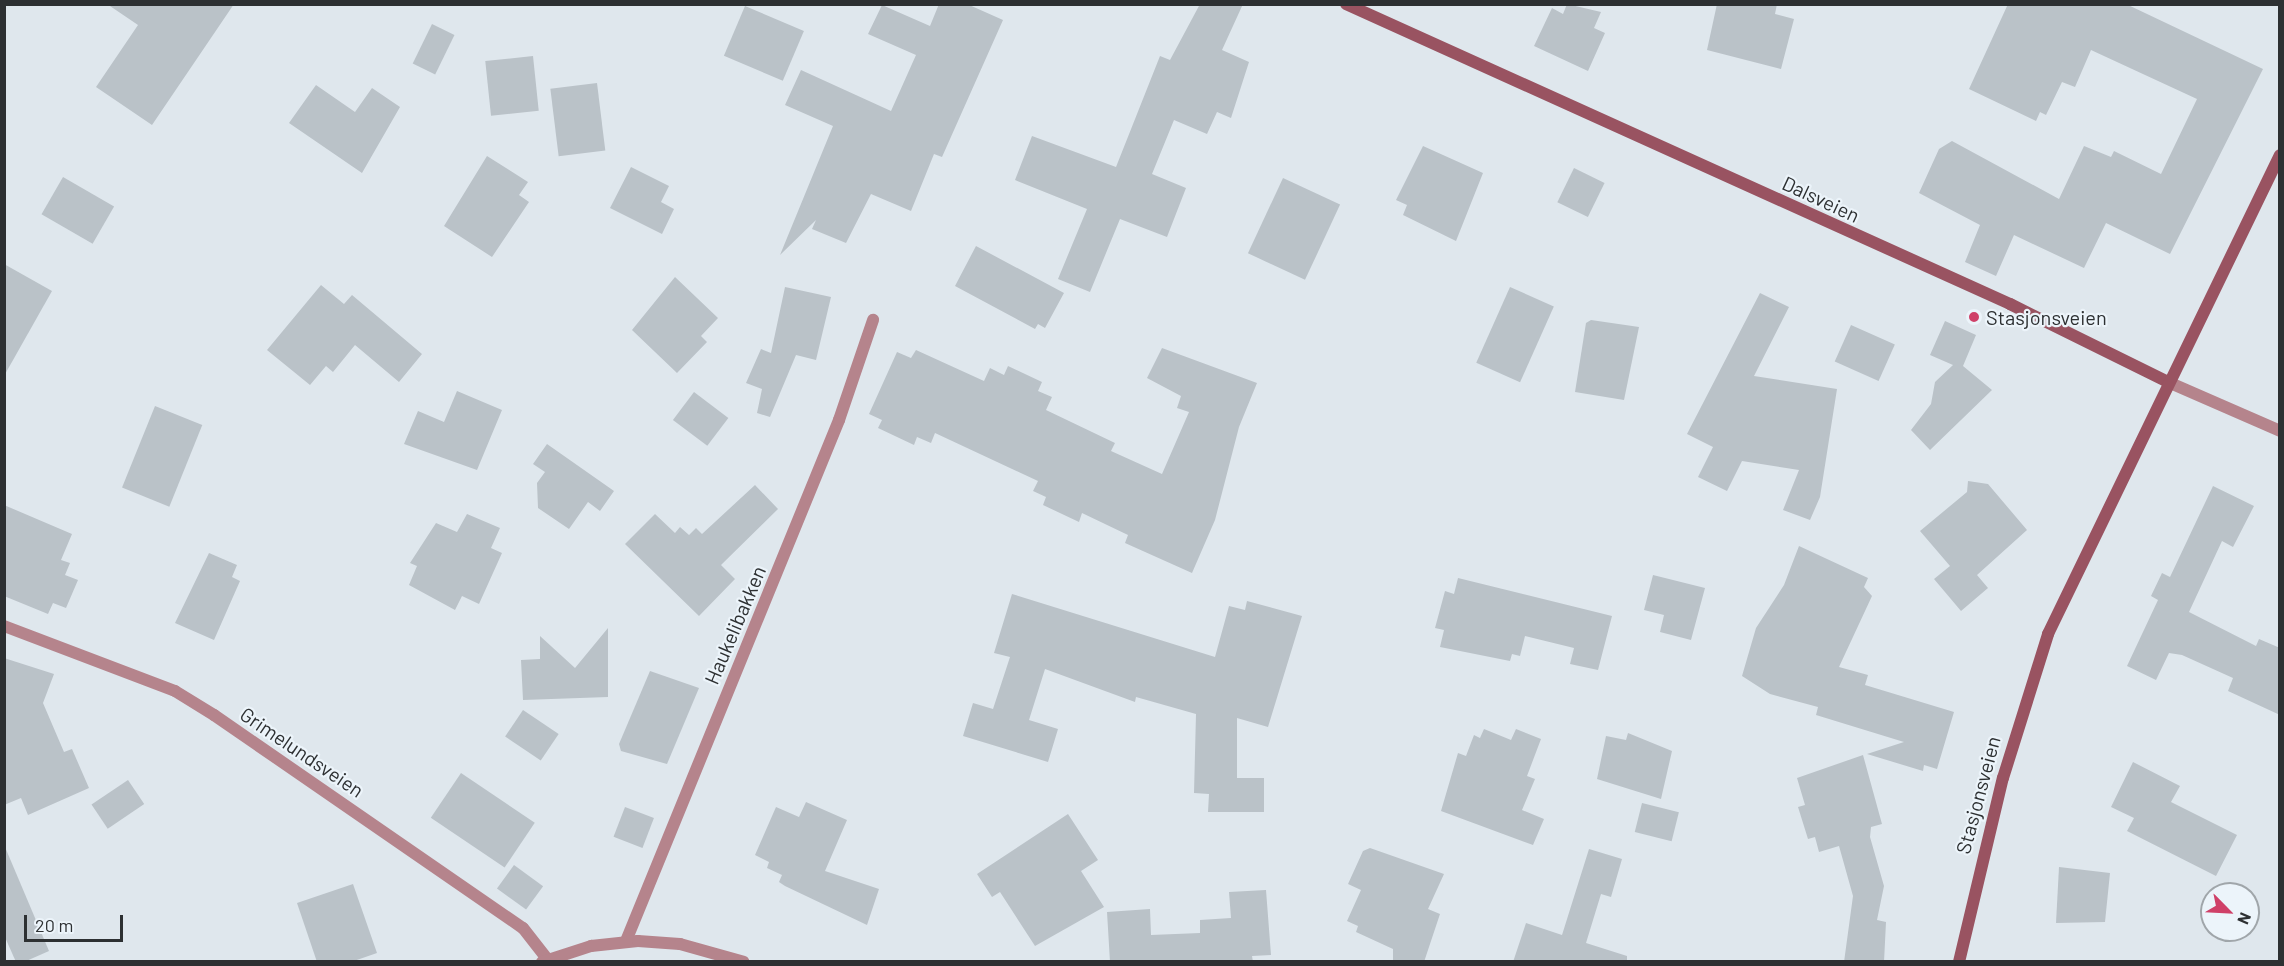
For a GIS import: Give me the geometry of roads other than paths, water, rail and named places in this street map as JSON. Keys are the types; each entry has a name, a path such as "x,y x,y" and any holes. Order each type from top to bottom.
{"street":[{"name":"Dalsveien","path":"1346,4 2010,304 2168,382 2280,431"},
{"name":"Stasjonsveien","path":"1959,962 1977,876 2038,661 2168,382 2280,155"},
{"name":"Haukelibakken","path":"626,941 839,420 873,320"},
{"name":"Grimelundsveien","path":"4,626 175,691 214,715 523,928 544,961"},
{"path":"544,961 626,941 680,944 744,962"}],"place":[{"name":"Stasjonsveien","path":"1974,317"}]}
